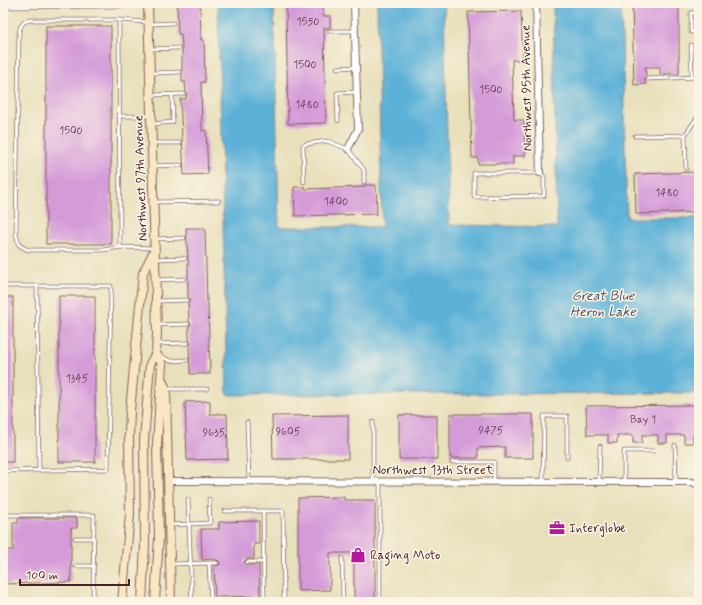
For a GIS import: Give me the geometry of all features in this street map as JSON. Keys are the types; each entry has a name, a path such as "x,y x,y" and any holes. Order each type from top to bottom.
{"street":[{"name":"Northwest 97th Avenue","path":"142,602 146,545 144,440 150,364 156,349 157,325 148,3"},
{"path":"348,149 358,129 354,3"},
{"name":"Northwest 95th Avenue","path":"536,3 540,173"},
{"path":"122,601 130,520 129,435 143,273 155,248"},
{"name":"Northwest 97th Avenue","path":"155,602 158,550 157,445 162,364 156,349"},
{"path":"161,377 166,389 171,602"},
{"name":"Northwest 13th Street","path":"169,481 699,482"}],"lane":[{"path":"3,7 89,5 120,6"},
{"path":"699,12 691,12 691,32 699,32"},
{"path":"155,248 120,247 104,250 30,250 19,245 16,234 19,32 21,25 27,20 119,20 148,23 174,23"},
{"path":"119,20 120,247"},
{"path":"329,31 355,31"},
{"path":"691,45 692,78"},
{"path":"149,49 179,48"},
{"path":"337,68 356,67"},
{"path":"150,73 179,72"},
{"path":"647,79 699,78"},
{"path":"338,121 337,92 357,92"},
{"path":"150,95 184,94"},
{"path":"119,116 173,122 172,95"},
{"path":"686,169 686,135 699,115"},
{"path":"635,136 686,135"},
{"path":"304,182 303,146 306,144 327,141 348,149 364,170 364,182"},
{"path":"152,143 180,143"},
{"path":"153,166 181,165"},
{"path":"474,173 540,173 544,177 544,196 474,197 474,173"},
{"path":"154,202 219,200"},
{"path":"154,239 184,238"},
{"path":"155,259 185,258"},
{"path":"156,280 184,279"},
{"path":"3,286 111,286 108,469 3,471"},
{"path":"37,286 39,470"},
{"path":"156,301 187,300"},
{"path":"157,325 188,324"},
{"path":"156,349 188,344"},
{"path":"156,349 170,361 187,360"},
{"path":"166,389 207,389"},
{"path":"543,482 544,416 567,416 567,458"},
{"path":"247,422 248,481"},
{"path":"373,422 377,481 380,602"},
{"path":"675,445 676,482"},
{"path":"599,482 600,446"},
{"path":"624,482 624,451 654,451"},
{"path":"452,462 494,462 494,482"},
{"path":"188,499 192,602"},
{"path":"170,525 210,523 209,499"},
{"path":"225,511 284,511 284,602"},
{"path":"263,511 264,602"},
{"path":"3,515 94,515 94,538 93,601 3,601"},
{"path":"75,538 94,538"},
{"path":"342,558 343,602"},
{"path":"247,562 264,562"},
{"path":"209,563 211,602"},
{"path":"171,564 217,563"},
{"path":"75,566 93,566"}],"water":[{"name":"Great Blue Heron Lake","path":"218,3 274,3 279,227 382,227 377,3 444,3 449,225 557,227 553,3 621,3 627,218 699,218 699,393 227,395"}],"building":[{"path":"177,3 200,3 201,40 204,40 205,82 201,82 202,131 206,130 208,174 184,175 180,99 186,99 187,94 185,82 182,82 182,48 181,34 178,34"},
{"path":"323,3 323,16 330,16 330,28 324,28 326,123 288,124 286,4"},
{"path":"632,3 644,3 644,5 679,5 679,74 660,74 660,67 645,67 646,76 644,79 646,84 634,85"},
{"path":"521,11 523,60 512,60 514,120 524,120 525,156 513,156 513,164 478,164 478,158 472,158 468,12"},
{"path":"46,26 111,26 111,244 46,244"},
{"path":"699,172 699,212 636,214 635,174"},
{"path":"364,185 376,185 377,214 295,216 294,187 305,187 305,189 364,187"},
{"path":"186,228 205,228 210,374 190,374 189,346 191,343 189,340 189,327 191,324 189,321 188,303 190,300 188,297"},
{"path":"59,296 95,296 95,462 59,462"},
{"path":"3,297 13,297 13,462 3,462"},
{"path":"210,401 210,414 227,414 228,459 187,460 185,402"},
{"path":"699,405 699,435 693,435 693,443 684,443 684,435 667,435 667,443 658,443 658,435 642,435 642,443 633,443 633,435 617,435 617,443 608,443 608,435 587,435 586,406"},
{"path":"450,414 533,414 533,458 505,458 505,447 478,448 478,458 450,458"},
{"path":"348,415 348,459 273,459 272,416"},
{"path":"399,415 437,415 437,459 399,459"},
{"path":"344,497 344,500 375,500 375,602 354,602 354,553 330,553 330,590 298,591 298,498"},
{"path":"18,518 77,518 77,528 71,528 71,582 3,584 3,550 13,550 13,523 18,523"},
{"path":"259,521 259,544 254,544 254,559 246,559 244,562 247,565 259,565 260,596 215,597 214,566 219,565 220,563 214,559 202,560 201,529 219,529 219,522"}],"place":[{"name":"Interglobe","path":"557,528"},
{"name":"Raging Moto","path":"358,555"}]}
